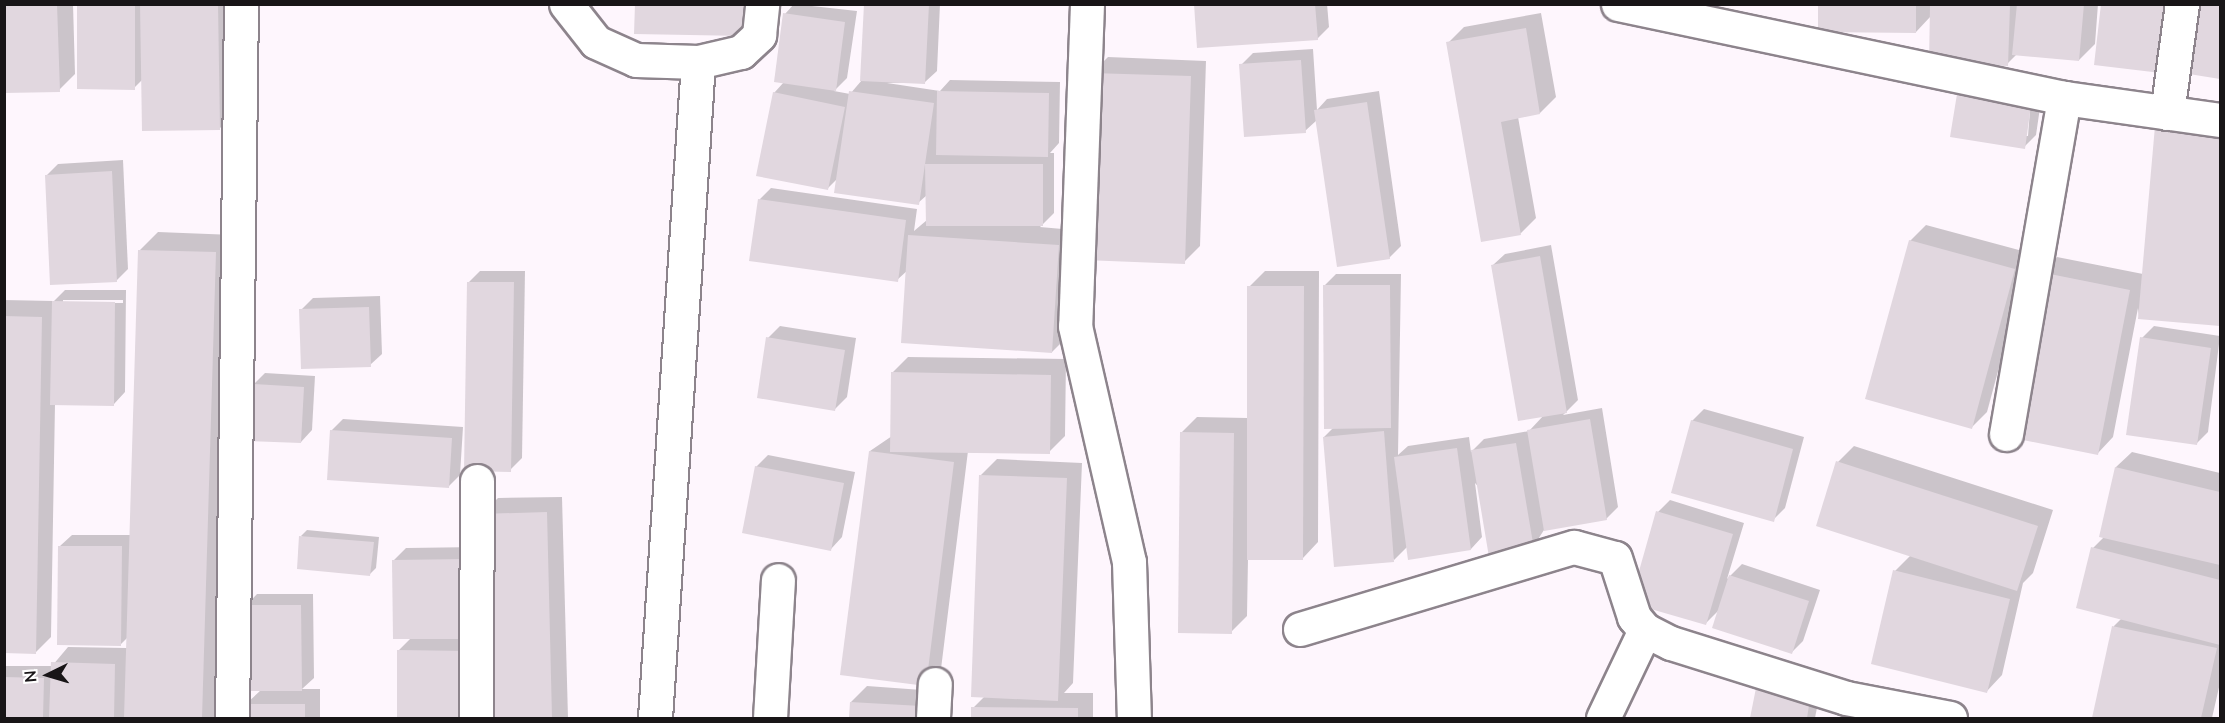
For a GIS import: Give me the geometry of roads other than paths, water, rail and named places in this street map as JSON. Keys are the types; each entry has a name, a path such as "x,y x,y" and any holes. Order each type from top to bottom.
{"street":[{"path":"232,718 241,4"},
{"path":"566,4 596,42 636,60 698,62 741,52 759,35 762,4"},
{"path":"1087,4 1075,326 1129,562 1134,718"},
{"path":"1618,4 2064,98 2220,120"},
{"path":"2167,113 2182,4"},
{"path":"655,718 698,62"},
{"path":"2006,434 2064,98"},
{"path":"476,718 477,481"},
{"path":"1300,629 1574,547 1615,558 1634,617 1646,630 1846,698 1950,718"},
{"path":"770,718 778,580"},
{"path":"1603,718 1646,630"},
{"path":"933,718 934,684"}]}
